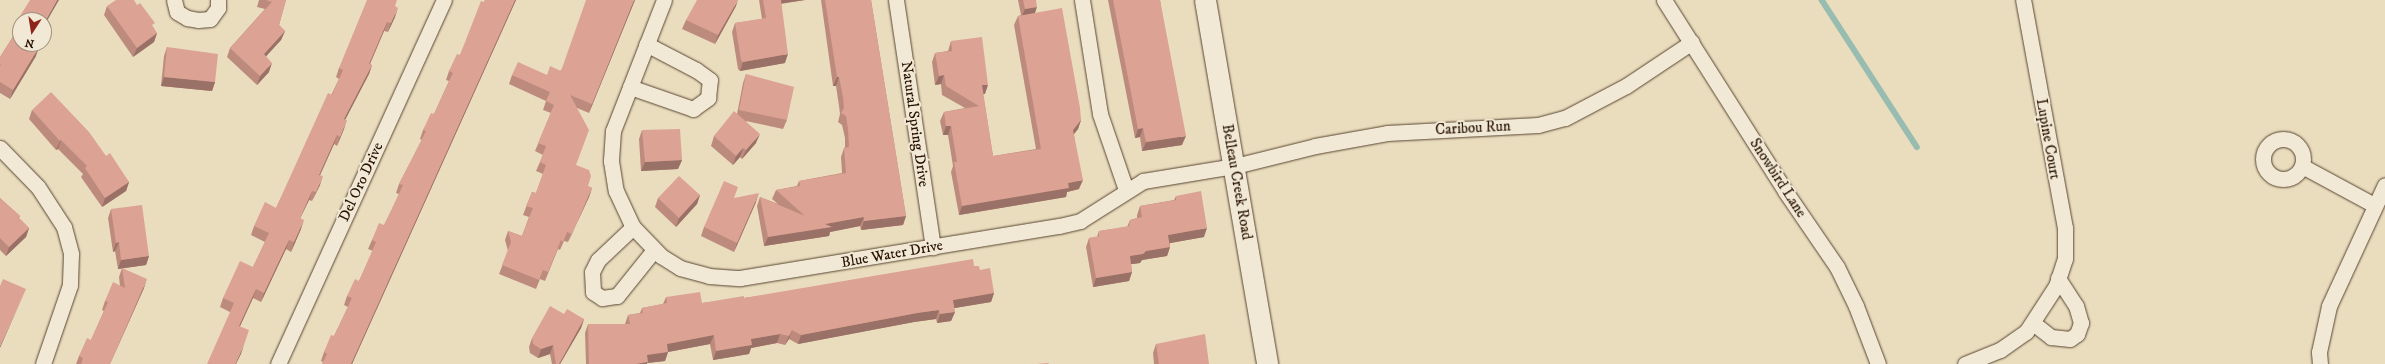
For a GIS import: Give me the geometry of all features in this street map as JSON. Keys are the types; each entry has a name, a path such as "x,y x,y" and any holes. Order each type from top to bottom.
{"main road":[{"name":"Belleau Creek Road","path":"1205,0 1235,166 1267,364"}],"street":[{"path":"174,0 177,12 187,18 198,20 210,18 218,8 218,0"},
{"name":"Del Oro Drive","path":"278,364 444,0"},
{"name":"Blue Water Drive","path":"664,0 612,131 611,161 616,191 633,226 654,250 680,268 709,276 740,278 933,247 1080,221 1126,190 1143,181 1235,166"},
{"name":"Natural Spring Drive","path":"896,0 933,247"},
{"path":"1082,0 1100,114 1126,190"},
{"name":"Snowbird Lane","path":"1664,0 1785,191 1837,267 1856,306 1878,364"},
{"name":"Lupine Court","path":"1964,364 2000,350 2033,323 2058,278 2065,259 2065,228 2023,0"},
{"name":"Caribou Run","path":"1235,166 1315,146 1387,132 1538,125 1565,118 1626,86 1692,42"},
{"path":"630,87 693,109 708,98 710,80 696,70 646,44"},
{"path":"0,148 38,188 64,226 71,254 70,285 43,364"},
{"path":"2302,166 2374,205"},
{"path":"2320,364 2319,352 2329,306 2374,205 2385,185"},
{"path":"633,226 598,260 592,272 593,292 602,298 617,296 654,250"},
{"path":"2033,323 2051,337 2070,338 2077,334 2081,323 2076,306 2058,278"}],"building":[{"path":"30,0 57,0 50,12 22,12"},
{"path":"116,0 134,0 137,5 140,3 155,23 152,25 157,33 137,48 107,6"},
{"path":"266,0 286,0 279,25 285,31 264,54 272,63 260,76 230,48 272,2"},
{"path":"367,0 397,0 395,6 398,8 391,23 387,22 369,64 372,65 344,119 347,120 340,137 337,135 319,175 323,176 316,192 312,191 300,218 304,220 294,242 289,240 264,293 256,289 239,326 249,330 235,364 207,364 234,303 223,298 240,261 253,267 269,233 254,226 265,202 276,208 328,93 332,95 343,70 339,68"},
{"path":"485,0 515,0 351,364 322,364 327,354 324,352 331,335 334,336 352,298 347,296 355,279 359,281 376,242 372,240 379,223 384,225 391,211 403,185 399,184 426,131 423,130 431,113 434,114 453,73 449,71 457,54 460,55 481,1 484,2"},
{"path":"586,0 634,0 592,104 570,95 589,130 576,165 589,170 591,176 588,186 592,188 572,234 567,232 563,242 561,240 548,272 543,270 539,280 502,265 511,242 508,231 522,236 533,208 526,206 532,192 536,193 546,165 540,162 546,146 538,143 554,105 546,101 550,92 512,75 518,62 547,75 550,66 561,71"},
{"path":"697,0 738,0 718,35 686,20"},
{"path":"763,0 781,0 788,54 743,62 741,60 735,23 766,18"},
{"path":"825,0 871,0 906,216 864,221 864,217 825,224 832,227 768,237 760,197 805,216 776,190 800,186 799,181 846,173 844,148 849,147 848,129 846,116 841,113 844,108 843,97 839,77 837,77"},
{"path":"1023,0 1036,0 1037,7 1025,9"},
{"path":"1113,0 1160,0 1186,136 1146,142 1143,128 1138,129"},
{"path":"1062,8 1080,108 1081,120 1073,130 1083,180 1068,183 1069,188 962,206 954,162 957,162 951,126 946,126 944,112 979,106 946,86 944,75 939,76 935,53 952,51 951,41 982,37 988,85 982,85 993,156 1041,149 1018,16"},
{"path":"12,38 12,52 36,52 13,90 0,82 0,57"},
{"path":"167,47 218,54 215,82 164,77"},
{"path":"746,74 794,87 787,120 739,110"},
{"path":"51,92 89,132 106,156 110,153 129,182 105,198 85,168 87,166 61,140 60,141 32,110"},
{"path":"734,111 760,134 746,150 743,148 736,156 714,136"},
{"path":"680,129 682,160 645,162 642,130"},
{"path":"679,176 700,195 679,218 658,198"},
{"path":"724,181 738,187 734,198 759,193 737,243 704,227"},
{"path":"1201,191 1207,228 1168,235 1170,247 1146,251 1143,254 1130,256 1132,272 1096,278 1089,238 1099,236 1099,231 1129,226 1130,220 1142,217 1140,206 1176,200 1176,196"},
{"path":"0,198 20,216 18,217 29,228 9,247 0,238"},
{"path":"142,205 149,256 121,260 119,242 116,243 111,209"},
{"path":"973,259 974,266 979,266 980,270 990,268 994,293 953,300 955,312 940,314 939,310 917,313 801,335 792,330 789,336 780,334 751,339 752,345 716,351 714,335 667,344 668,352 647,355 648,362 636,364 589,364 588,324 630,324 628,315 643,313 642,308 667,303 666,297 700,292 702,303 744,296 744,298"},
{"path":"122,268 147,279 110,364 81,364 83,358 79,356 87,338 91,340 108,302 105,301 113,282 125,288"},
{"path":"3,279 26,289 0,346 0,286"},
{"path":"550,306 564,314 567,309 584,319 559,364 556,364 553,345 541,349 533,344 532,338"},
{"path":"1205,334 1209,364 1159,364 1156,344"}],"waterway":[{"path":"1822,0 1917,147"}]}
